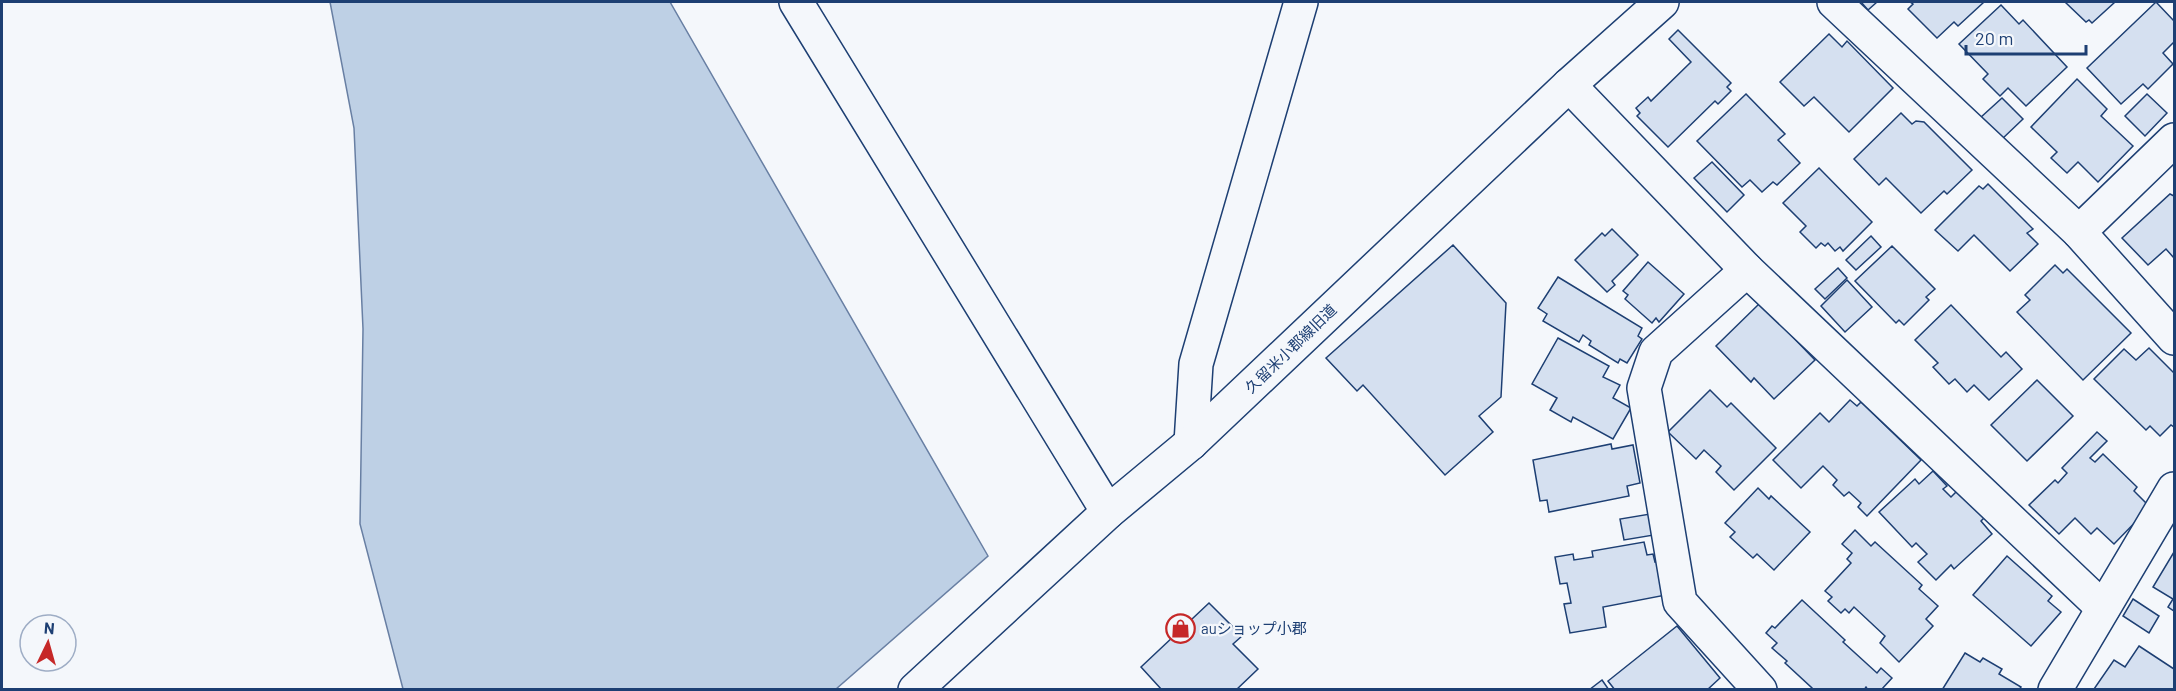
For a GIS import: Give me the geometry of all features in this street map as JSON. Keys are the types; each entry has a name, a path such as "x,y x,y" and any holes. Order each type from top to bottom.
{"street":[{"path":"796,2 1108,512"},
{"path":"1191,443 1196,364 1301,2"},
{"name":"久留米小郡線旧道","path":"915,690 1108,512 1191,443 1569,85 1662,2"},
{"path":"1834,2 2079,232 2175,338"},
{"path":"1569,85 1747,270 2103,608"},
{"path":"2079,232 2175,140"},
{"path":"1747,270 1656,352 1644,388 1680,602 1760,690"},
{"path":"2055,690 2175,489"}],"water":[{"path":"330,2 670,2 988,556 836,689 403,689 360,524 363,329 354,128"}],"building":[{"path":"1861,2 1877,2 1868,10"},
{"path":"1910,2 1984,2 1958,26 1954,22 1937,38 1908,9 1913,4"},
{"path":"2065,2 2115,2 2092,23 2089,20 2086,22"},
{"path":"2156,2 2174,21 2174,42 2163,53 2173,64 2148,89 2143,84 2121,104 2087,68"},
{"path":"2001,5 2019,24 2023,20 2067,67 2026,106 2008,88 2000,96 1983,79 1988,74 1959,44"},
{"path":"1678,30 1731,83 1727,87 1731,91 1718,104 1715,101 1668,147 1637,116 1640,113 1636,108 1648,97 1651,101 1691,62 1669,39"},
{"path":"1829,34 1842,47 1847,41 1893,88 1849,132 1814,97 1804,106 1780,82"},
{"path":"2077,79 2107,109 2101,116 2133,146 2098,182 2078,162 2067,173 2051,158 2057,152 2031,127"},
{"path":"1746,94 1785,134 1778,140 1800,163 1777,185 1773,182 1762,192 1750,180 1742,187 1697,141"},
{"path":"2147,94 2167,113 2145,136 2125,116"},
{"path":"2002,98 2023,119 2001,140 1980,118"},
{"path":"1901,113 1912,124 1916,121 1924,122 1972,170 1947,194 1944,191 1921,213 1886,178 1879,185 1854,159"},
{"path":"1712,162 1744,195 1727,212 1694,178"},
{"path":"1819,168 1872,222 1843,251 1840,247 1835,251 1828,243 1825,246 1821,243 1816,248 1800,232 1806,226 1783,203"},
{"path":"1988,184 2033,229 2027,233 2038,244 2010,271 1974,235 1958,251 1935,230 1979,186 1983,189"},
{"path":"2170,194 2174,196 2174,258 2166,249 2148,265 2122,238"},
{"path":"1612,229 1638,255 1612,281 1615,285 1607,292 1575,260 1602,233 1605,236"},
{"path":"1871,236 1881,247 1856,270 1846,260"},
{"path":"1453,245 1506,303 1501,397 1479,416 1493,432 1445,475 1363,385 1357,391 1326,358"},
{"path":"1892,246 1935,289 1926,297 1929,300 1904,325 1899,320 1896,323 1855,281"},
{"path":"1648,262 1684,294 1659,322 1656,318 1652,323 1625,299 1628,295 1623,291"},
{"path":"2055,265 2063,273 2067,269 2131,333 2083,380 2017,312 2030,300 2025,295"},
{"path":"1838,268 1847,278 1825,299 1815,289"},
{"path":"1558,277 1642,328 1638,336 1642,339 1627,363 1620,359 1618,363 1589,345 1591,341 1583,335 1579,342 1543,321 1547,314 1538,308"},
{"path":"1847,280 1872,307 1845,332 1821,306"},
{"path":"1760,303 1815,360 1774,399 1754,378 1751,382 1716,346"},
{"path":"1951,305 2001,357 2006,352 2022,369 1989,400 1974,385 1967,392 1955,379 1949,384 1933,367 1938,363 1915,340"},
{"path":"1558,338 1609,366 1603,377 1620,385 1613,398 1631,408 1613,439 1573,417 1571,422 1550,410 1557,398 1532,384"},
{"path":"2149,348 2174,373 2174,427 2171,425 2160,436 2150,426 2146,430 2094,379 2124,349 2136,360"},
{"path":"2037,380 2073,416 2027,461 1991,425"},
{"path":"1710,390 1727,407 1731,403 1776,448 1734,490 1716,472 1721,466 1704,450 1696,459 1668,432"},
{"path":"1850,400 1857,406 1861,402 1921,460 1867,516 1858,507 1861,503 1849,492 1844,496 1833,485 1837,480 1823,466 1801,488 1773,460 1820,413 1829,422"},
{"path":"2097,432 2107,441 2090,458 2095,462 2103,454 2137,487 2134,491 2150,507 2114,544 2097,528 2091,534 2075,518 2059,534 2029,505 2055,480 2058,483 2067,473 2062,468"},
{"path":"1611,444 1612,449 1633,445 1640,483 1627,486 1629,496 1549,512 1547,500 1540,501 1533,460"},
{"path":"1933,471 1947,486 1943,489 1951,497 1958,490 1984,518 1981,521 1992,534 1954,569 1951,565 1936,580 1918,562 1927,554 1916,543 1912,547 1879,512 1915,479 1919,484"},
{"path":"1758,488 1769,499 1771,496 1810,532 1774,570 1757,554 1753,558 1730,537 1735,532 1725,523"},
{"path":"1650,514 1654,535 1624,540 1620,519"},
{"path":"1855,530 1871,546 1875,542 1922,585 1919,589 1938,606 1926,619 1933,626 1899,662 1880,643 1885,636 1854,607 1849,613 1845,609 1841,613 1828,601 1832,597 1825,591 1851,563 1847,559 1852,553 1842,544"},
{"path":"1644,542 1647,555 1653,554 1655,562 1659,561 1666,595 1603,607 1606,627 1570,633 1564,604 1571,603 1567,583 1560,584 1555,557 1573,554 1574,560 1593,557 1592,551"},
{"path":"2174,552 2174,611 2168,607 2173,599 2153,587"},
{"path":"2007,556 2052,596 2048,601 2061,612 2031,646 1973,595"},
{"path":"2133,599 2159,616 2149,633 2123,616"},
{"path":"1802,600 1877,673 1881,668 1892,678 1881,690 1868,690 1866,687 1864,690 1811,690 1812,688 1785,663 1787,661 1772,648 1777,643 1766,633 1772,626 1775,628"},
{"path":"1209,603 1242,636 1233,644 1258,669 1236,690 1162,690 1141,667"},
{"path":"1677,626 1720,678 1707,690 1615,690 1608,681"},
{"path":"2139,646 2174,669 2174,690 2094,689 2114,660 2125,667"},
{"path":"1965,653 1980,662 1983,658 2002,669 1999,674 2021,687 2019,690 1942,690"},
{"path":"1602,680 1609,690 1589,690"}],"place":[{"name":"auショップ小郡","path":"1180,629"}]}
